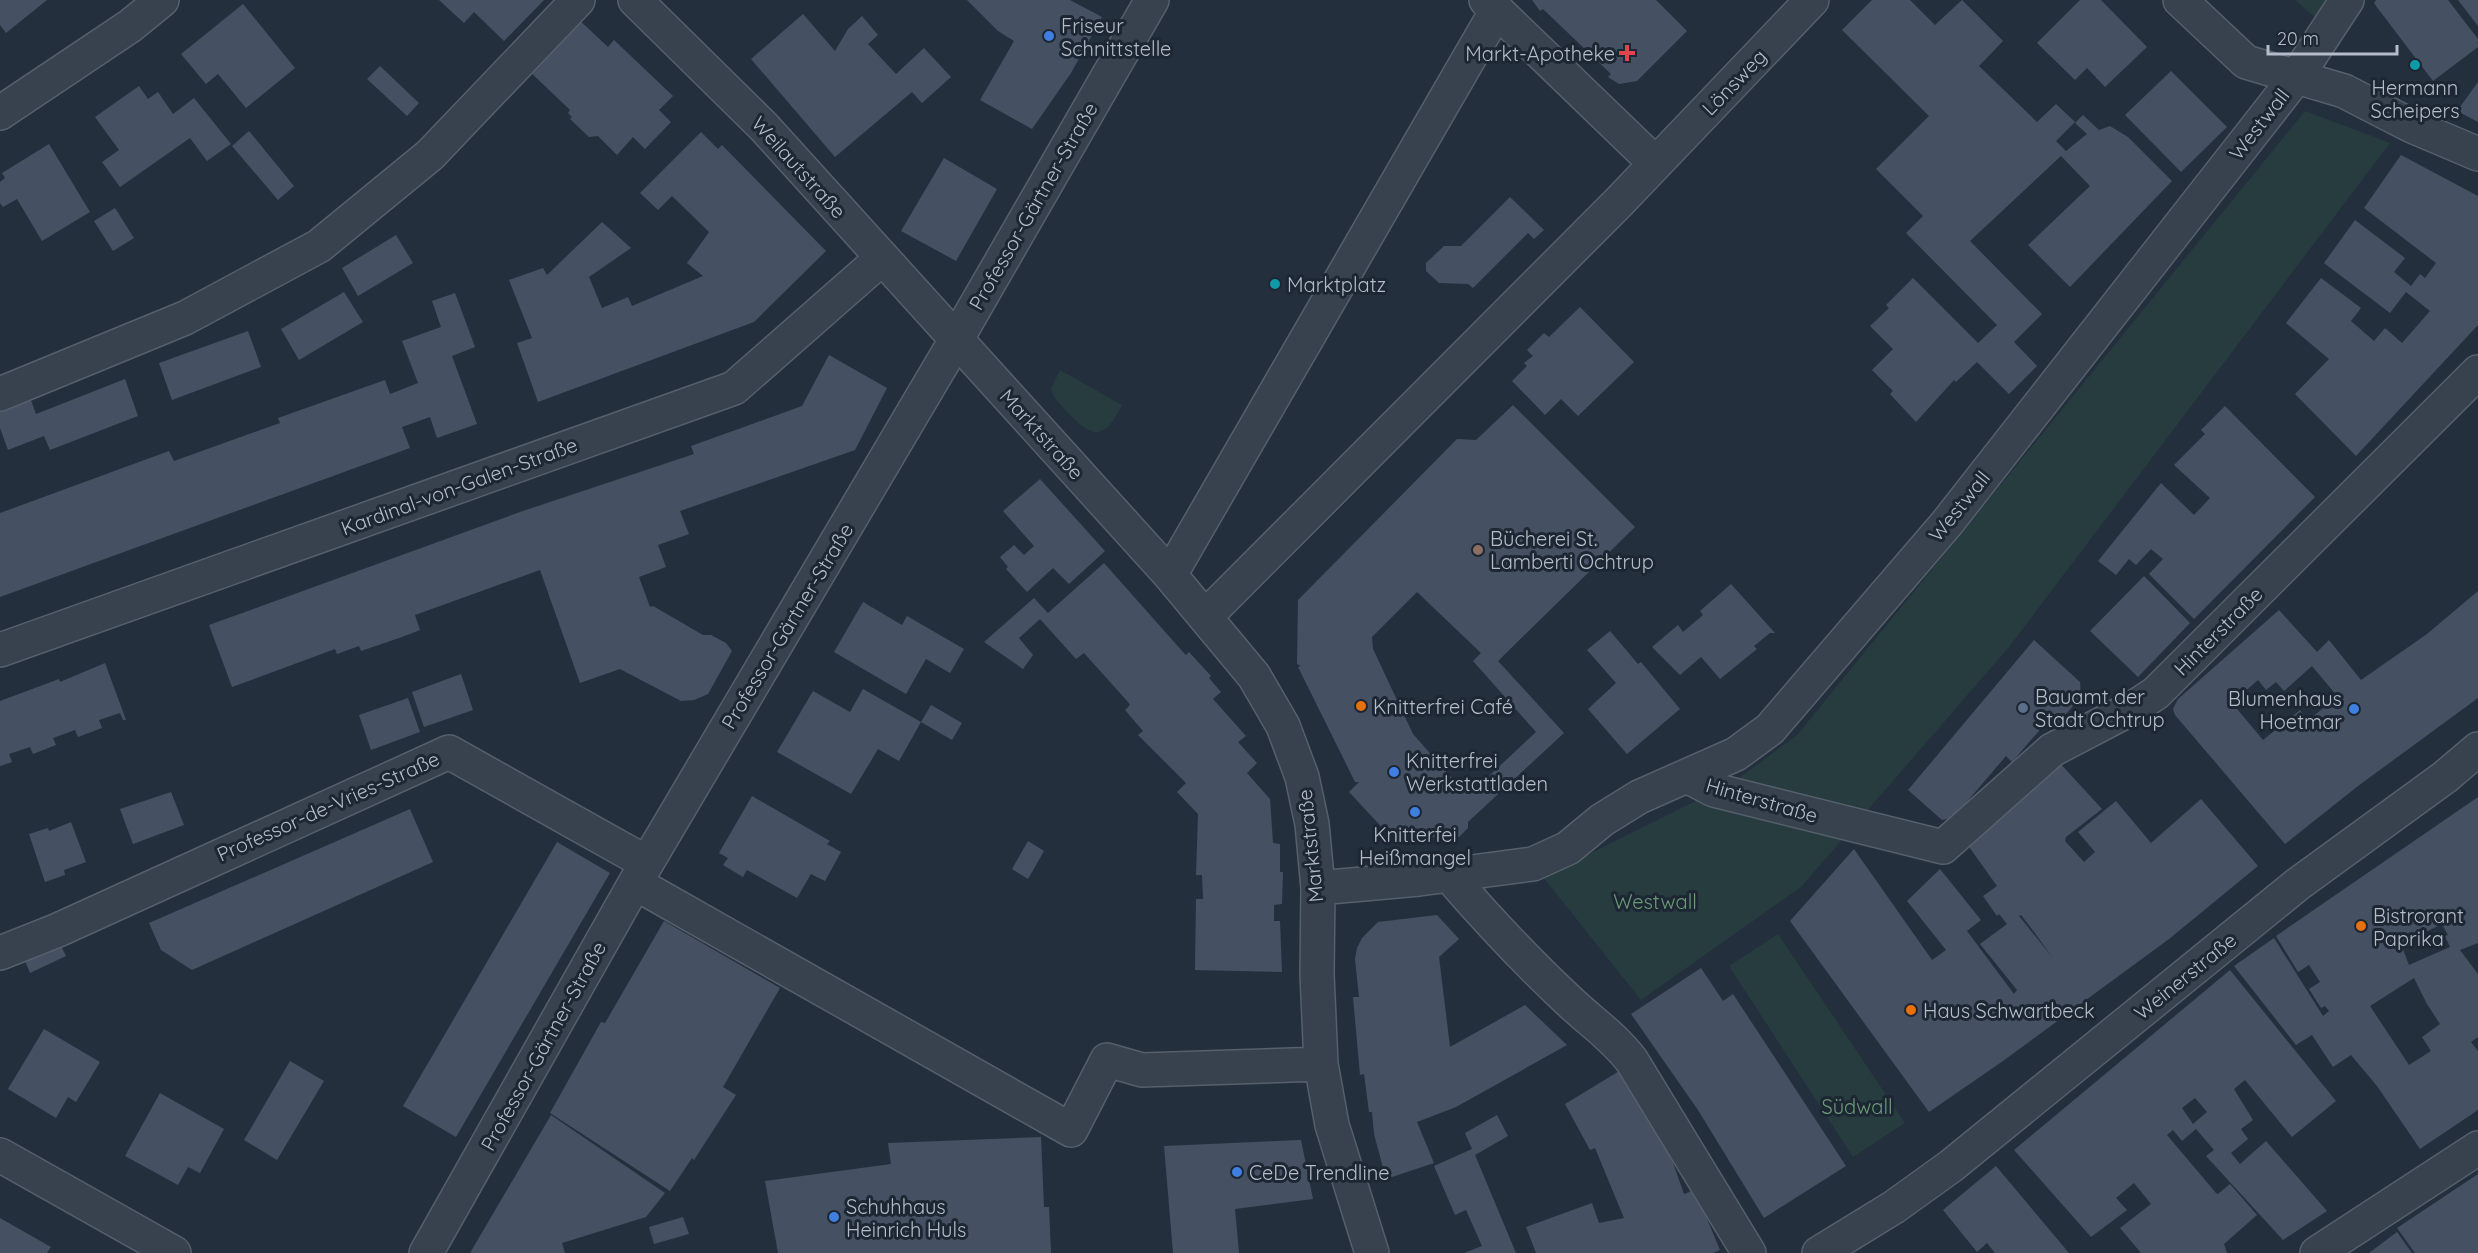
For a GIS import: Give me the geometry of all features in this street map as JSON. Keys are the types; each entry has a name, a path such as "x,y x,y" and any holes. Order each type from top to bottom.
{"street":[{"path":"0,113 130,26 162,0"},
{"path":"0,394 185,318 319,246 430,155 578,0"},
{"name":"Weilautstraße","path":"635,0 764,127 956,340"},
{"name":"Professor-Gärtner-Straße","path":"426,1253 641,873 956,340 1152,0"},
{"name":"Lönsweg","path":"1655,163 1812,0"},
{"path":"2180,0 2246,62 2344,91 2412,126 2478,154"},
{"name":"Westwall","path":"1318,888 1533,864 1568,848 1602,820 1639,797 1736,754 1770,729 1794,704 1947,523 2297,76 2347,0"},
{"path":"1170,575 1491,5 1655,163 1206,616"},
{"name":"Kardinal-von-Galen-Straße","path":"0,650 734,388 881,259"},
{"name":"Marktstraße","path":"956,340 1206,616 1254,676 1283,726 1304,786 1312,824 1318,888 1317,974 1321,1064 1332,1125 1372,1253"},
{"name":"Hinterstraße","path":"1687,776 1714,790 1943,847 2052,750 2138,705 2156,693 2478,372"},
{"name":"Weinerstraße","path":"1819,1253 1894,1207 1987,1138 2298,884 2445,777 2478,749"},
{"name":"Professor-de-Vries-Straße","path":"0,953 58,930 449,752 641,873"},
{"path":"641,873 1071,1130 1107,1060 1142,1070 1321,1064"},
{"path":"1448,874 1492,924 1570,1002 1617,1041 1632,1061 1749,1253"},
{"path":"2317,1253 2478,1148"},
{"path":"0,1155 174,1253"}],"green space":[{"path":"2295,0 2336,0 2318,20"},
{"name":"Westwall","path":"2305,111 2390,143 2009,647 1801,887 1641,1000 1543,877 1734,782 1798,734"},
{"path":"1060,370 1122,405 1116,417 1104,430 1091,431 1084,427 1055,398 1051,389"},
{"name":"Südwall","path":"1778,934 1905,1123 1853,1157 1729,966"}],"building":[{"path":"0,0 47,0 6,33 0,25"},
{"path":"439,0 544,0 504,41 474,12 464,23"},
{"path":"967,0 1070,0 1102,17 1071,73 1032,129 980,100 1014,41 998,31"},
{"name":"Markt-Apotheke","path":"1532,0 1656,0 1687,31 1637,81 1619,84 1608,77 1611,74 1543,9 1540,11"},
{"path":"1872,0 1910,0 1935,25 1962,0 2003,41 1979,66 2037,122 2056,104 2075,122 2056,141 2066,151 2087,134 2075,123 2083,115 2099,130 2110,126 2128,137 2172,181 2070,287 2028,245 2090,186 2061,156 1970,241 2042,314 2014,342 2037,366 2009,394 1977,362 1956,382 1954,380 1916,422 1890,394 1893,391 1872,370 1893,349 1870,326 1889,308 1886,305 1913,278 1978,343 1997,325 1906,233 1923,216 1876,169 1929,116 1842,30"},
{"path":"2080,0 2101,0 2147,47 2105,87 2087,68 2075,80 2037,43"},
{"path":"2376,0 2448,0 2478,39 2478,47 2433,81 2376,6 2374,3"},
{"path":"2458,0 2478,0 2478,26"},
{"path":"243,4 295,68 246,108 218,74 206,84 181,54"},
{"path":"803,14 835,51 848,29 862,16 878,35 868,44 896,74 924,48 951,77 922,103 912,92 835,157 751,59"},
{"path":"575,16 608,47 614,40 673,96 659,110 671,122 645,149 633,137 617,155 598,136 589,137 570,119 572,117 568,113 570,110 526,68"},
{"path":"380,66 419,103 407,116 367,79"},
{"path":"2171,71 2227,127 2181,172 2125,115"},
{"path":"2478,82 2478,122 2457,111"},
{"path":"139,86 148,99 158,92 173,114 194,98 231,144 207,161 190,138 120,187 102,162 119,150 95,117"},
{"path":"249,131 294,186 278,200 232,146"},
{"path":"701,132 718,149 722,145 826,251 754,322 538,402 517,343 532,338 509,280 543,268 547,275 602,222 631,248 589,277 602,308 628,297 632,306 703,276 687,263 709,232 672,196 658,210 640,193"},
{"path":"49,144 90,212 42,241 17,199 3,207 0,203 0,182 5,178 2,173"},
{"path":"2401,155 2478,196 2478,325 2356,456 2295,394 2329,359 2286,323 2321,278 2361,308 2351,321 2374,341 2385,328 2402,343 2430,311 2406,292 2390,313 2324,263 2355,220 2405,258 2394,272 2411,286 2420,274 2425,278 2436,263 2364,208"},
{"path":"944,158 997,189 956,261 901,231"},
{"path":"1510,197 1544,230 1534,239 1528,233 1473,288 1468,284 1439,283 1426,271 1426,263 1444,246 1461,246"},
{"path":"115,208 134,238 113,251 94,221"},
{"path":"396,235 413,263 358,296 342,268"},
{"path":"344,292 363,322 299,360 281,329"},
{"path":"455,293 475,347 452,356 477,424 437,438 430,417 402,427 410,448 0,597 0,513 169,451 174,461 280,423 278,418 385,380 390,394 418,383 402,341 441,327 432,301"},
{"path":"1580,307 1634,362 1578,416 1561,399 1545,415 1512,381 1527,366 1524,363 1533,356 1527,350 1544,333 1549,337"},
{"path":"248,331 261,367 172,400 159,363"},
{"path":"829,355 887,388 855,450 680,511 689,534 658,545 666,567 639,577 650,607 653,606 703,635 711,635 726,643 732,651 708,694 694,700 681,701 620,669 580,683 540,570 415,615 420,630 402,637 361,651 359,646 337,654 335,649 232,687 209,625 520,512 694,454 691,446 802,406"},
{"path":"125,379 138,416 50,450 44,436 8,450 0,428 0,407 29,395 36,414"},
{"path":"1513,405 1635,527 1498,661 1564,733 1468,822 1468,828 1459,837 1391,837 1349,792 1359,782 1355,782 1298,667 1301,666 1297,664 1298,600 1457,439 1476,440","holes":["1417,592 1481,653 1473,661 1536,732 1473,791 1467,792 1465,782 1452,778 1413,734 1373,649 1372,637"]},
{"path":"2225,406 2315,497 2194,619 2149,574 2163,559 2151,549 2136,565 2129,559 2116,575 2098,561 2161,483 2194,515 2210,498 2174,465 2205,434 2201,430"},
{"path":"1040,479 1105,551 1069,584 1053,568 1027,592 1006,569 1008,567 1000,557 1014,545 1024,555 1034,546 1003,511"},
{"path":"1104,563 1183,652 1186,655 1189,652 1211,676 1209,678 1221,692 1213,699 1246,736 1238,742 1257,763 1247,773 1270,799 1273,843 1280,844 1280,872 1283,872 1282,904 1274,905 1274,921 1280,921 1282,972 1195,970 1196,899 1203,899 1202,875 1196,875 1198,814 1177,792 1186,783 1138,735 1143,731 1125,710 1130,705 1084,653 1076,659 1040,619 1019,638 1033,655 1023,669 984,642 1034,598 1048,613"},
{"path":"2144,576 2190,623 2138,677 2090,631"},
{"path":"1731,584 1775,633 1770,633 1754,646 1757,649 1720,679 1701,657 1680,675 1652,647 1678,625 1683,632 1703,615 1700,611"},
{"path":"2478,591 2478,698 2358,786 2285,844 2175,715 2173,709 2178,699 2279,610 2317,652 2329,640 2361,680 2427,634","holes":["2312,666 2338,697 2308,720 2300,710 2263,740 2232,703 2258,680 2266,690 2276,682 2284,691"]},
{"path":"863,602 902,625 907,616 964,649 950,673 926,659 906,694 834,652"},
{"path":"1610,631 1638,664 1641,662 1680,709 1627,754 1588,709 1616,683 1587,650"},
{"path":"2034,640 2080,682 2081,697 2051,731 2044,725 2012,762 2006,756 1953,818 1942,820 1908,790"},
{"path":"105,663 126,720 123,720 120,713 99,720 102,728 78,737 75,730 53,738 56,745 33,754 30,747 9,754 12,762 0,766 0,701 59,679 60,682"},
{"path":"461,674 473,710 424,727 412,692"},
{"path":"863,689 921,722 899,761 878,749 851,794 777,752 813,691 850,712"},
{"path":"408,698 420,732 371,750 359,715"},
{"path":"931,705 962,723 952,740 921,722"},
{"path":"2058,761 2102,809 2066,837 2065,841 2084,862 2095,852 2078,832 2116,801 2151,843 2201,799 2258,866 2169,939 2003,1061 1929,1112 1790,921 1854,849 1932,960 1946,950 1907,901 1940,869 1981,920 1967,931 2014,994 2017,990 1980,944 2007,924 1999,914 1997,916 1983,896 1997,886 1967,844","holes":["2021,915 2053,958 2019,916"]},
{"path":"171,792 184,825 133,844 120,809"},
{"path":"752,796 830,841 827,844 841,852 825,881 811,874 797,898 747,870 743,877 723,865 728,858 719,853"},
{"path":"2478,797 2478,943 2460,950 2478,974 2478,1037 2471,1042 2478,1051 2478,1110 2420,1149 2377,1086 2351,1055 2333,1067 2312,1035 2296,1045 2234,966 2274,938 2323,1016 2329,1011 2325,1006 2321,1008 2309,989 2320,982 2309,965 2298,972 2276,936","holes":["2442,924 2448,935 2445,936 2450,947 2409,965 2401,944","2414,978 2440,1024 2422,1037 2431,1051 2409,1065 2370,1006"]},
{"path":"410,809 433,862 192,970 161,950 149,923"},
{"path":"71,822 86,862 64,870 65,875 45,882 29,834 48,828 49,831"},
{"path":"1028,841 1044,851 1028,879 1012,869"},
{"path":"557,842 610,873 456,1137 403,1106"},
{"path":"1437,915 1459,939 1439,957 1450,1047 1525,1005 1567,1045 1456,1107 1417,1122 1434,1163 1386,1179 1374,1134 1372,1112 1369,1112 1364,1074 1360,1075 1353,997 1359,997 1355,959 1357,948 1362,938 1378,922"},
{"path":"664,921 780,988 723,1087 736,1095 694,1160 692,1158 670,1191 550,1113 601,1022 605,1023"},
{"path":"56,936 66,956 30,973 21,951"},
{"path":"1701,968 1723,1001 1733,994 1846,1166 1764,1218 1698,1110 1631,1014"},
{"path":"2230,970 2336,1101 2292,1137 2245,1080 2234,1089 2253,1120 2241,1129 2248,1139 2231,1153 2240,1164 2266,1141 2327,1211 2283,1240 2206,1156 2214,1150 2196,1129 2182,1141 2173,1130 2167,1135 2216,1193 2218,1194 2230,1184 2257,1215 2224,1244 2227,1253 2141,1253 2120,1228 2151,1204 2134,1183 2116,1198 2127,1210 2091,1237 2014,1150","holes":["2195,1098 2207,1112 2193,1124 2182,1108"]},
{"path":"44,1029 100,1062 76,1102 68,1097 56,1118 8,1089"},
{"path":"290,1061 324,1081 277,1160 244,1140"},
{"path":"1621,1070 1659,1123 1684,1194 1695,1190 1720,1250 1713,1253 1536,1253 1526,1227 1592,1203 1599,1223 1624,1218 1595,1148 1590,1150 1565,1104"},
{"path":"160,1093 224,1129 200,1173 188,1167 178,1185 125,1156"},
{"path":"551,1115 665,1193 646,1217 562,1243 565,1253 470,1253"},
{"path":"1497,1115 1508,1136 1475,1155 1516,1253 1464,1253 1482,1246 1466,1210 1455,1215 1434,1166 1472,1149 1465,1133"},
{"path":"1041,1137 1044,1207 1049,1207 1051,1253 778,1253 765,1181 891,1164 888,1143"},
{"name":"CeDe Trendline","path":"1301,1140 1313,1199 1235,1209 1239,1253 1173,1253 1164,1146"},
{"path":"1996,1166 2069,1253 1995,1253 1987,1243 1977,1252 1943,1210"},
{"path":"2478,1174 2478,1253 2415,1253 2397,1228"},
{"path":"683,1217 689,1234 654,1244 649,1227"},
{"path":"0,1218 51,1247 47,1253 0,1253"},
{"path":"2397,1232 2412,1253 2369,1253"}],"place":[{"name":"Friseur Schnittstelle","path":"1049,36"},
{"name":"Markt-Apotheke","path":"1627,53"},
{"name":"Hermann Scheipers","path":"2415,65"},
{"name":"Marktplatz","path":"1275,284"},
{"name":"Bücherei St. Lamberti Ochtrup","path":"1478,550"},
{"name":"Knitterfrei Café","path":"1361,706"},
{"name":"Bauamt der Stadt Ochtrup","path":"2023,708"},
{"name":"Blumenhaus Hoetmar","path":"2354,709"},
{"name":"Knitterfrei Werkstattladen","path":"1394,772"},
{"name":"Knitterfei Heißmangel","path":"1415,812"},
{"name":"Bistrorant Paprika","path":"2361,926"},
{"name":"Haus Schwartbeck","path":"1911,1010"},
{"name":"CeDe Trendline","path":"1237,1172"},
{"name":"Schuhhaus Heinrich Huls","path":"834,1217"}]}
